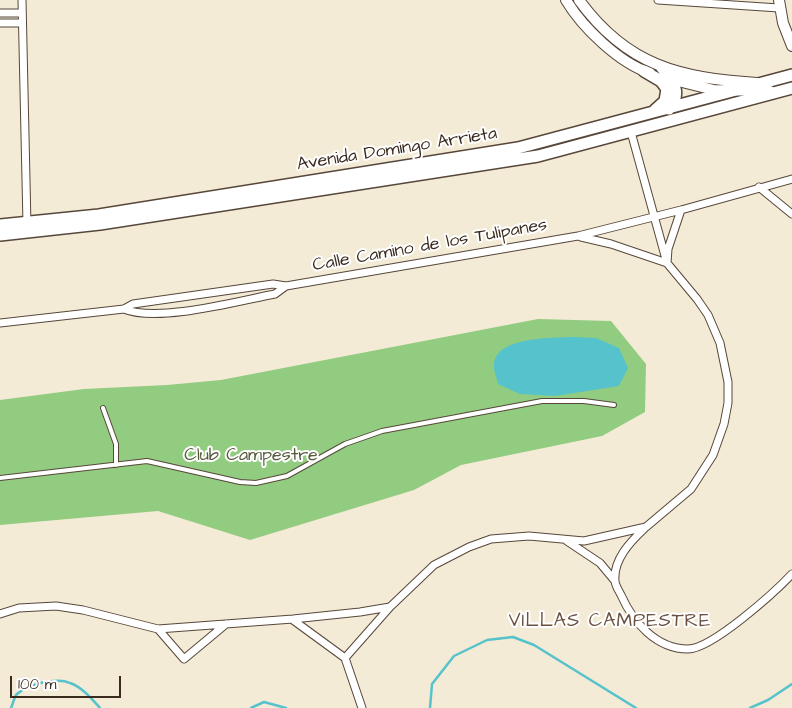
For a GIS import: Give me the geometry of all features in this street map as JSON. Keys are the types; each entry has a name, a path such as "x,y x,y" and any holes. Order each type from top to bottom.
{"main road":[{"path":"566,0 585,26 598,38 661,81 667,88 665,101 650,114"},
{"path":"579,0 598,24 613,37 662,68 712,80 763,83"},
{"path":"779,4 792,46"},
{"path":"652,127 670,108 676,96 673,81 662,68"},
{"path":"644,71 673,81 714,90 788,90"},
{"name":"Avenida Domingo Arrieta","path":"0,235 27,228 99,219 353,179 518,148 792,75"},
{"name":"Avenida Domingo Arrieta","path":"353,179 538,156 788,90"},
{"path":"627,119 631,132"},
{"name":"Avenida Domingo Arrieta","path":"0,225 27,228"}],"street":[{"path":"22,0 27,228"},
{"path":"658,0 779,4"},
{"path":"0,13 22,13"},
{"path":"0,23 22,23"},
{"path":"615,581 621,556 630,542 691,490 702,474 720,440 728,404 726,362 715,331 697,299 667,263 631,132"},
{"name":"Calle Camino de los Tulipanes","path":"0,323 124,309 133,304 273,284 286,286 578,236 792,179"},
{"path":"759,187 792,214"},
{"path":"667,263 668,249 681,210"},
{"name":"Calle Camino de los Tulipanes","path":"578,236 611,244 667,263"},
{"name":"Calle Camino de los Tulipanes","path":"124,309 134,313 193,309 275,294 286,286"},
{"path":"345,658 390,607 434,565 469,547 510,536 584,541 646,527"},
{"path":"565,540 600,563 615,581 626,606 656,640 667,645 689,649 714,639 792,574"},
{"path":"0,614 19,608 56,606 83,610 158,629 293,619 390,607"},
{"path":"293,619 345,658 362,708"},
{"path":"158,629 184,659 226,624"}],"lane":[{"path":"0,478 153,462 240,482 256,483 287,476 345,444 382,431 542,401 584,401 614,405"},
{"path":"104,408 116,444 116,465"}],"green space":[{"name":"Club Campestre","path":"538,319 611,321 646,364 645,412 602,436 461,465 414,490 250,540 158,511 0,525 0,400 84,389 221,380"}],"water":[{"path":"573,337 596,338 619,348 628,368 619,386 555,396 520,394 498,384 494,365 497,356 504,349 527,340"}],"waterway":[{"path":"430,708 432,684 454,656 487,640 513,637 534,645 636,708"},
{"path":"11,708 16,695 22,690 51,681 65,681 79,687 100,708"},
{"path":"750,708 768,700 792,684"},
{"path":"251,708 264,702 286,708"}],"district":[{"name":"VILLAS CAMPESTRE","path":"610,622"}]}
